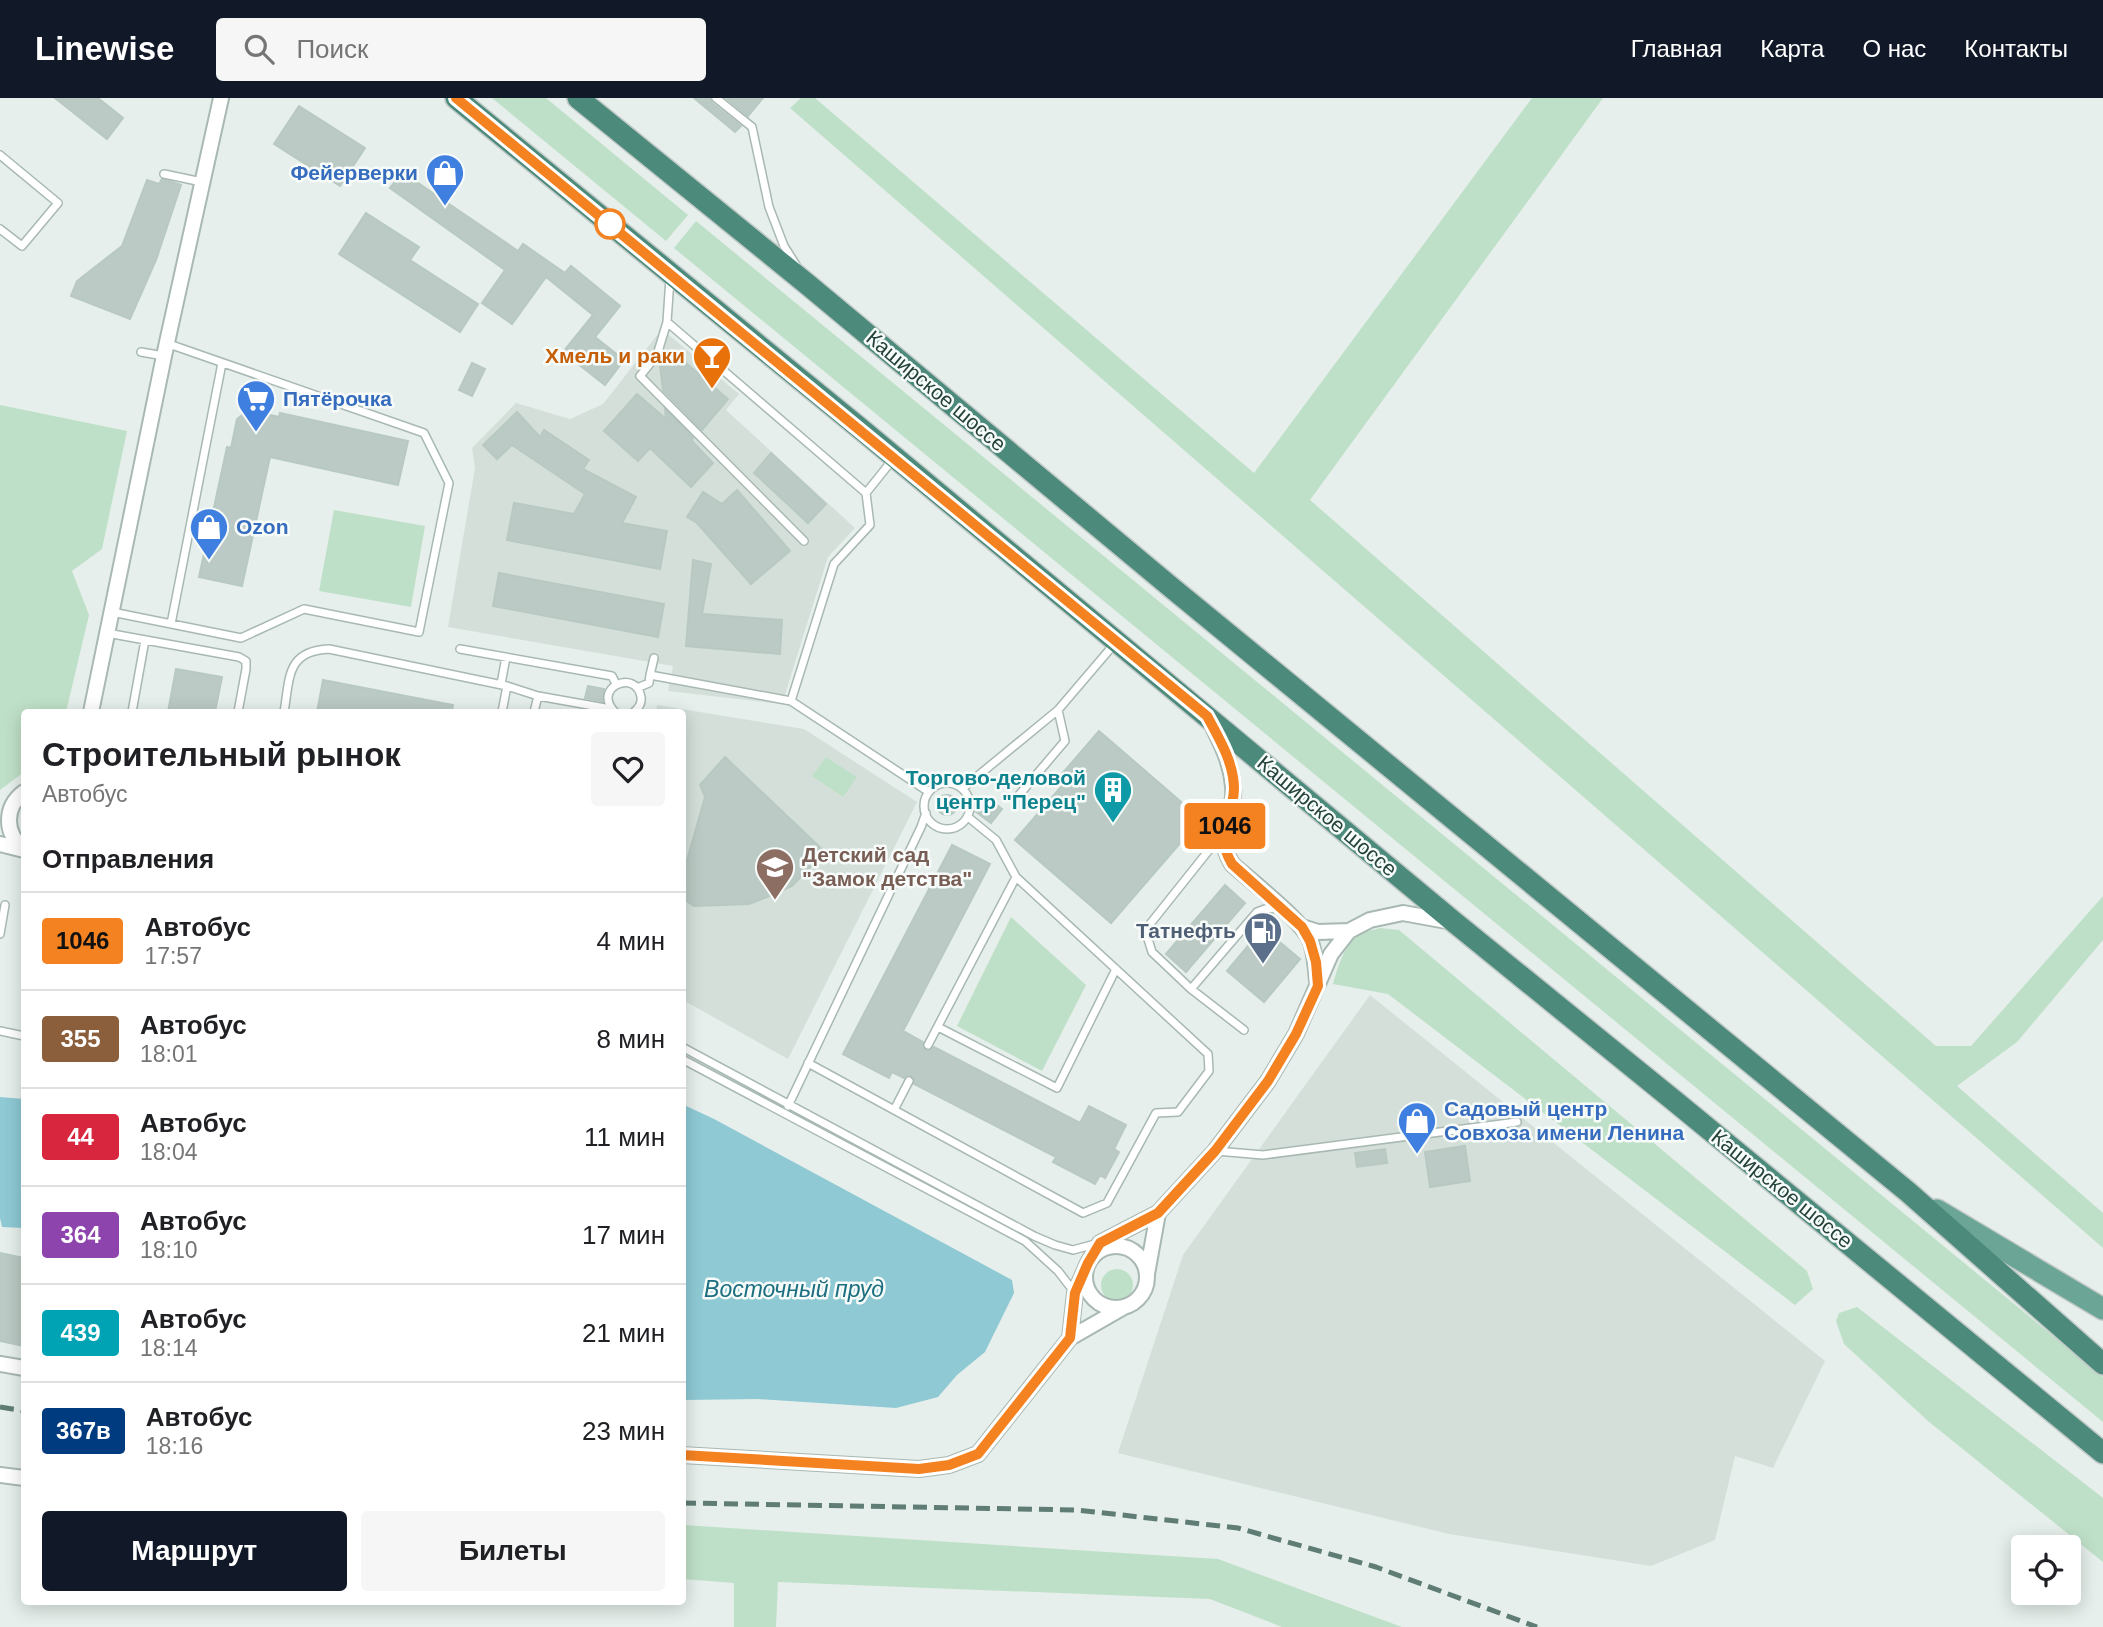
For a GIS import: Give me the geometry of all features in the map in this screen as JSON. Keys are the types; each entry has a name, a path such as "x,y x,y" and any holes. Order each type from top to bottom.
{"highway":[{"name":"Каширское шоссе","path":"456,98 1117,641 1454,922 2103,1453"},
{"name":"Каширское шоссе","path":"578,98 1908,1192 2103,1364"}],"main road":[{"path":"1908,1192 2103,1309"}],"street":[{"path":"91,709 220,98"},
{"path":"1207,716 1228,757 1234,789 1224,831 1226,853 1232,864 1302,927 1310,941 1316,962 1318,986"},
{"path":"0,802 21,794"},
{"path":"21,795 13,803 9,814 13,837 21,846"},
{"path":"0,844 21,848"},
{"path":"1302,927 1318,933 1349,931 1370,920 1403,913 1454,922"},
{"path":"1070,1338 1075,1293 1100,1243 1158,1213 1215,1151 1268,1081 1296,1034 1331,954 1349,931"},
{"path":"686,1455 919,1469 949,1465 978,1454 1070,1338 1133,1303 1141,1295 1158,1213"},
{"path":"1124,1307 1104,1306 1095,1300 1085,1283 1088,1263 1102,1249 1122,1247 1132,1250 1139,1257 1147,1275"},
{"path":"0,1364 21,1368"},
{"path":"0,1475 21,1478"}],"lane":[{"path":"716,98 752,127 769,206 784,246 807,284"},
{"path":"0,155 58,203 22,246 0,229"},
{"path":"164,174 202,182"},
{"path":"670,273 667,322 657,355 640,376 804,541"},
{"path":"667,322 866,493 870,525 834,564 791,701"},
{"path":"112,612 241,638 304,609 419,632 449,483 424,433 222,363 165,350 141,352"},
{"path":"171,624 222,363"},
{"path":"866,493 895,458"},
{"path":"830,579 839,581"},
{"path":"107,633 239,657 246,661 239,709"},
{"path":"133,709 145,640"},
{"path":"963,788 1058,710 1117,641"},
{"path":"285,709 292,667 300,656 314,649 329,649 504,685 604,709"},
{"path":"460,649 612,676 616,684"},
{"path":"502,709 506,657"},
{"path":"637,688 649,683 653,657"},
{"path":"650,676 791,701 929,792"},
{"path":"612,709 608,696 616,684 624,682 637,688 641,694 641,702 636,709"},
{"path":"535,709 538,695"},
{"path":"1019,795 1065,741 1058,710"},
{"path":"941,783 956,784 963,788 970,802 968,817 957,827 942,828 935,825 924,806 929,792 941,783"},
{"path":"785,1113 926,813"},
{"path":"808,1063 1083,1213 1107,1203 1156,1113 1178,1112 1209,1071 1208,1054 1016,877 996,840 968,817"},
{"path":"1224,831 1150,924 1148,939 1152,952 1191,989 1244,1030"},
{"path":"928,1045 1016,877"},
{"path":"0,934 5,905"},
{"path":"1191,989 1257,912 1280,908"},
{"path":"938,1027 1057,1088 1116,969"},
{"path":"0,1031 21,1035"},
{"path":"686,1049 1034,1236 1073,1250 1100,1243"},
{"path":"686,1061 1025,1241 1058,1271 1075,1293"},
{"path":"894,1110 909,1081"},
{"path":"1215,1151 1264,1154 1517,1122"}],"shaded area":[{"path":"662,329 739,394 726,410 855,528 828,557 782,704 668,691 673,666 448,627 475,468 472,448 516,403 570,419 603,404"},
{"name":"Детский сад \"Замок детства\"","path":"657,705 682,709 656,709"},
{"name":"Детский сад \"Замок детства\"","path":"686,710 804,729 917,802 788,1059 686,1002"},
{"path":"1370,995 1825,1361 1773,1468 1735,1456 1715,1540 1651,1566 1449,1534 1118,1453 1183,1255"}],"green space":[{"path":"492,98 546,98 688,215 666,241"},
{"path":"801,98 815,98 1254,473 1532,98 1603,98 1310,500 1936,1046 1971,1046 2103,896 2103,940 2017,1042 1957,1086 2103,1213 2103,1248 790,108"},
{"path":"696,221 2103,1377 2103,1422 674,248"},
{"path":"0,405 127,431 102,549 72,571 89,615 67,709 21,709 21,774 0,790"},
{"path":"334,510 425,526 411,607 319,591"},
{"path":"826,757 857,777 843,797 812,776"},
{"path":"1011,917 1086,985 1042,1071 957,1026"},
{"path":"1380,928 1399,930 1807,1271 1813,1289 1795,1305 1388,994 1333,984 1342,958 1353,940 1361,934"},
{"path":"1117,1269 1128,1274 1133,1285 1128,1296 1117,1301 1106,1296 1101,1285 1106,1274"},
{"path":"1857,1307 2103,1498 2103,1562 2081,1544 2081,1535 2069,1535 1928,1421 1844,1344 1836,1321 1839,1313"},
{"path":"686,1525 1218,1559 1402,1627 1282,1627 1210,1599 778,1582 776,1627 734,1627 734,1583 686,1579"}],"water":[{"path":"0,1097 21,1099 21,1228 2,1227"},
{"name":"Восточный пруд","path":"686,1106 1012,1280 1014,1293 985,1352 957,1375 938,1397 896,1408 758,1399 686,1400"}],"building":[{"path":"55,98 98,98 123,118 107,139"},
{"path":"694,98 710,98 712,103 741,126 735,132"},
{"path":"726,98 763,98 748,116"},
{"path":"299,106 365,148 340,186 274,144"},
{"path":"402,172 518,251 523,244 565,273 571,266 620,306 595,337 624,360 605,385 563,352 593,315 546,277 512,324 482,303 505,270 390,188"},
{"path":"162,179 181,185 156,260 130,319 71,296 77,281 122,246 147,180 159,184"},
{"path":"366,213 419,247 410,260 478,304 460,332 339,254"},
{"path":"672,351 728,399 702,430 663,390 660,366"},
{"path":"472,363 485,369 472,396 459,390"},
{"path":"637,394 666,419 665,409 713,463 691,487 650,448 638,461 604,431"},
{"path":"249,410 279,417 280,413 408,441 398,485 270,457 242,586 199,577 227,447 231,448 237,419"},
{"path":"517,412 540,437 544,430 589,460 583,469 636,497 622,523 667,531 660,569 507,540 514,503 574,514 585,494 512,445 497,459 483,445"},
{"path":"771,453 826,504 808,523 754,473"},
{"path":"737,490 790,551 751,584 697,523 687,517 703,492 722,504"},
{"path":"693,560 711,564 702,614 782,620 780,654 686,646"},
{"path":"499,573 664,604 658,637 493,606"},
{"path":"176,669 222,677 216,709 169,709"},
{"path":"323,680 453,705 452,709 318,709"},
{"path":"588,686 604,689 602,701 585,698"},
{"name":"Торгово-деловой центр \"Перец\"","path":"1099,731 1201,819 1111,923 1015,840 1067,780 1061,775"},
{"path":"725,757 825,852 792,886 772,895 749,904 694,906 686,901 686,864 705,797 700,785"},
{"path":"947,795 954,798 957,805 954,812 947,815 940,812 937,805 940,798"},
{"path":"986,797 1002,809 991,823 975,811"},
{"path":"952,845 990,864 903,1031 923,1042 926,1051 934,1047 1080,1123 1089,1106 1126,1125 1114,1149 1119,1152 1105,1178 1100,1175 1095,1184 1053,1162 1056,1157 914,1084 911,1075 904,1078 892,1072 889,1078 843,1054"},
{"path":"1225,885 1245,903 1186,972 1166,954"},
{"name":"Татнефть","path":"1263,928 1300,959 1264,1002 1227,971"},
{"path":"1465,1146 1470,1181 1430,1187 1425,1152"},
{"path":"1385,1149 1387,1163 1357,1167 1355,1153"},
{"path":"0,1253 21,1257 21,1345 0,1341"}],"railway":[{"path":"0,1407 21,1410"},
{"path":"686,1503 1077,1510 1238,1528 1376,1567 1537,1627"}],"bus line":[{"name":"1046","path":"456,98 1207,716 1228,757 1234,789 1224,831 1226,853 1232,864 1302,927 1310,941 1316,962 1318,986 1296,1034 1268,1081 1215,1151 1158,1213 1100,1243 1075,1293 1070,1338 978,1454 949,1465 919,1469 686,1455"}],"place":[{"name":"Фейерверки","path":"445,207"},
{"name":"Хмель и раки","path":"712,390"},
{"name":"Пятёрочка","path":"256,433"},
{"name":"Ozon","path":"209,561"},
{"name":"Торгово-деловой центр \"Перец\"","path":"1113,824"},
{"name":"Детский сад \"Замок детства\"","path":"775,901"},
{"name":"Татнефть","path":"1263,965"},
{"name":"Садовый центр Совхоза имени Ленина","path":"1417,1155"}]}
